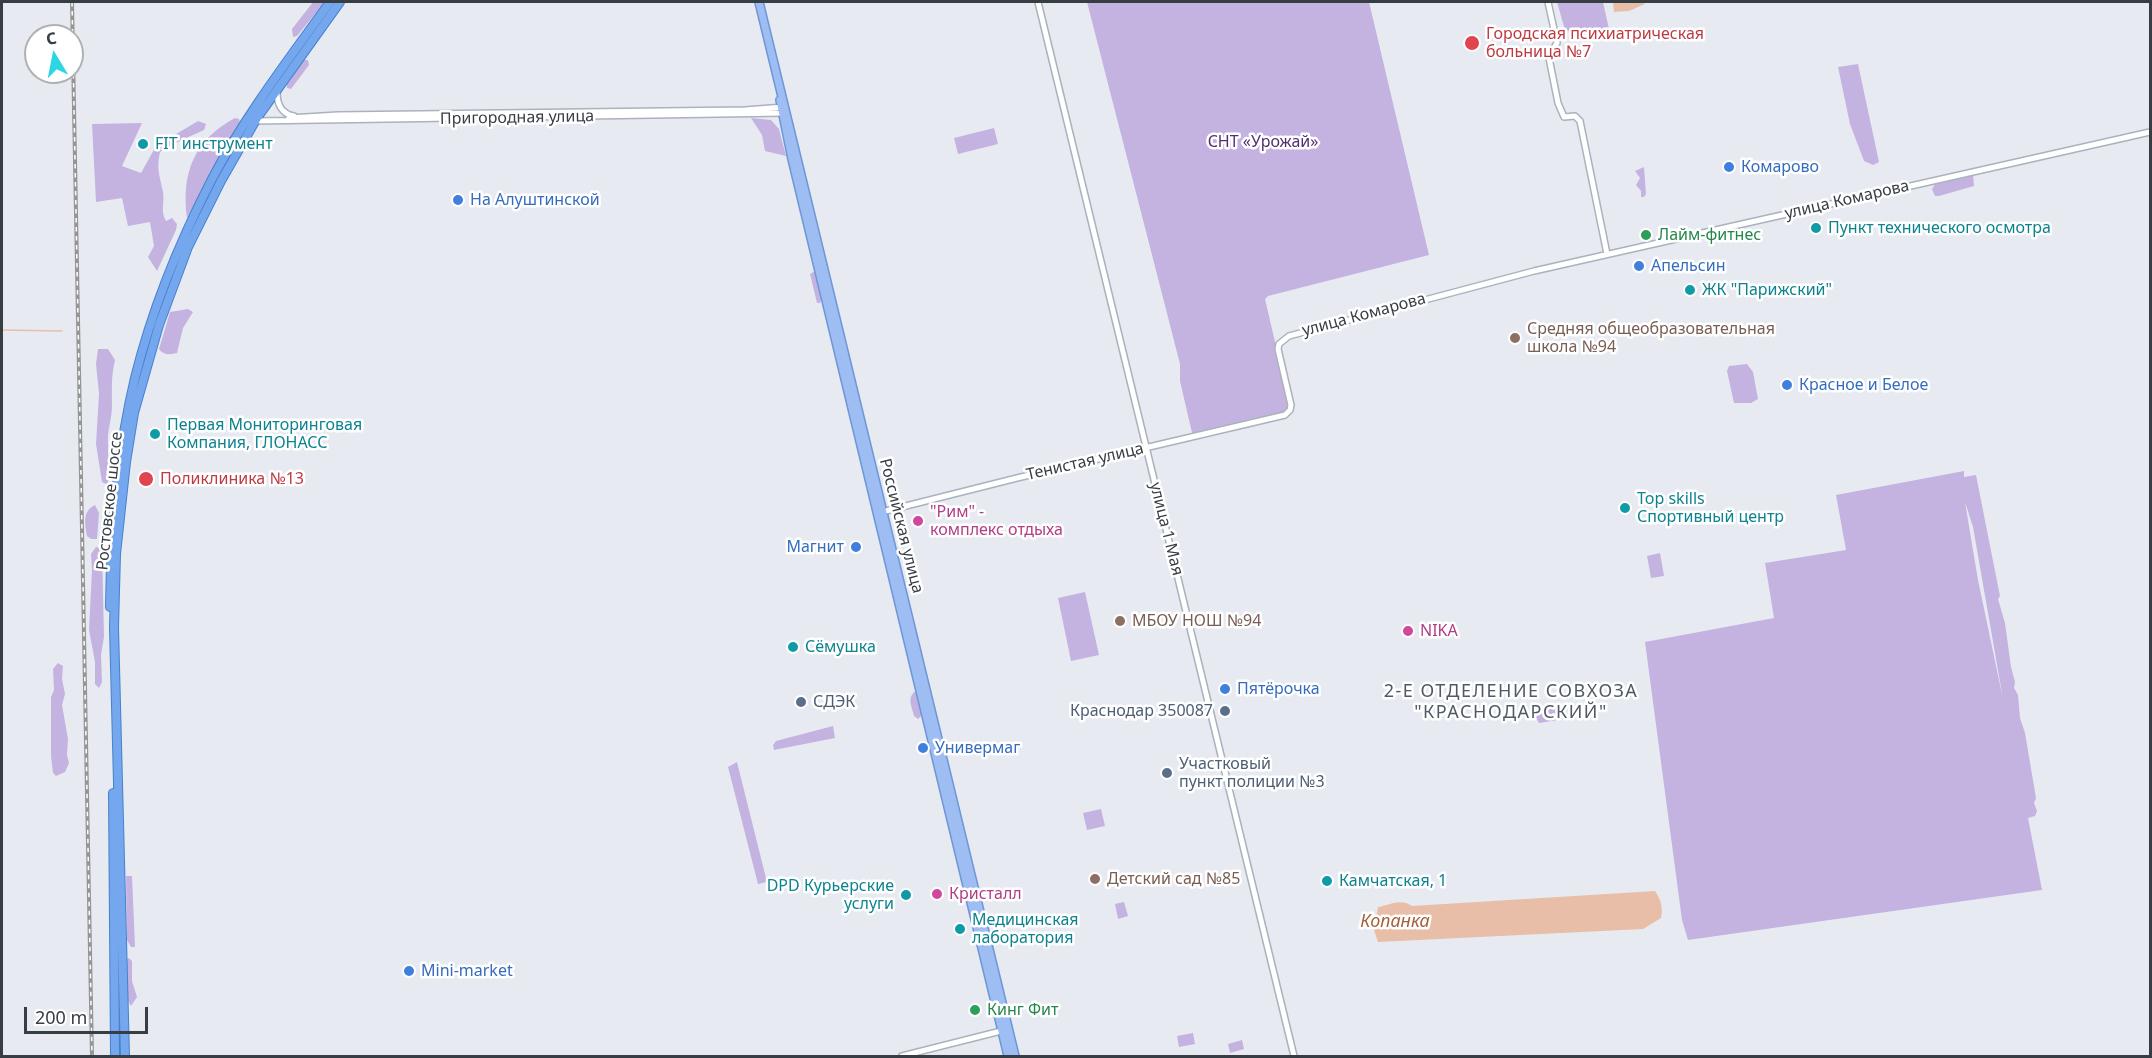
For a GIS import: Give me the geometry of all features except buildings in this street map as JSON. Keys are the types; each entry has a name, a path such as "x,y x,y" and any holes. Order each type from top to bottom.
{"highway":[{"name":"Ростовское шоссе","path":"115,1056 110,555 119,467 135,377 152,322 187,232 213,178 330,2"},
{"name":"Ростовское шоссе","path":"125,1056 114,627 116,555 127,459 142,382 159,326 187,252 252,119 277,90 340,2"}],"main road":[{"name":"Российская улица","path":"758,2 1005,1030 1008,1056"},
{"name":"Российская улица","path":"881,512 999,1019 1015,1056"}],"street":[{"name":"улица 1 Мая","path":"1038,2 1294,1056"},
{"path":"1548,2 1557,43 1549,58 1558,103 1564,117 1578,119 1607,254"},
{"path":"277,90 278,104 285,112 289,115 304,117"},
{"name":"Пригородная улица","path":"252,119 783,110"},
{"name":"Пригородная улица","path":"252,119 783,110"},
{"name":"улица Комарова","path":"1291,408 1278,349 1282,341 1289,336 1447,292 1607,254 2151,132"},
{"name":"Тенистая улица","path":"881,512 1282,416 1287,414 1291,408"},
{"path":"991,1034 999,1019"},
{"path":"902,1056 1005,1030"},
{"path":"991,1034 1005,1043"}],"green space":[{"path":"313,2 325,2 297,36 293,37 292,29"},
{"name":"СНТ «Урожай»","path":"1087,2 1369,2 1429,255 1268,296 1265,299 1290,406 1286,413 1196,435 1192,433 1180,381 1180,364"},
{"path":"1557,2 1603,2 1609,29 1583,34 1565,30"},
{"path":"303,60 308,60 309,65 291,89 287,88 287,83"},
{"path":"1858,64 1879,162 1873,165 1864,161 1850,124 1838,67"},
{"path":"235,118 240,122 187,218 186,186 193,159 209,137"},
{"path":"751,118 771,120 779,129 786,156 765,151 762,135"},
{"path":"198,121 206,124 204,130 160,152 158,168 163,196 163,214 166,221 172,218 177,224 157,271 148,257 154,246 150,222 128,226 122,198 96,202 92,124 142,123 122,166 141,173 156,146"},
{"path":"994,128 998,144 958,154 954,138"},
{"path":"1644,167 1646,194 1641,197 1641,191 1636,185 1640,178 1635,171"},
{"path":"1973,174 1974,186 1935,196 1932,189 1935,184"},
{"path":"815,271 822,298 820,303 817,303 810,274"},
{"path":"188,309 193,312 183,328 177,353 163,352 159,349 170,312"},
{"path":"98,349 108,349 115,360 108,438 108,485 102,482 96,444 99,394 96,364"},
{"path":"1747,364 1753,372 1758,399 1751,403 1734,403 1727,371 1729,366"},
{"path":"1964,471 1964,477 1976,475 2036,798 2035,816 2028,818 2042,890 1688,940 1682,920 1645,642 1774,618 1765,563 1846,550 1836,495","holes":["1965,502 1973,527 2003,699 1978,580"]},
{"path":"95,505 99,513 97,539 91,539 87,536 85,518 88,511"},
{"path":"96,547 102,548 104,637 101,655 102,682 99,688 95,684 95,662 89,630 91,554"},
{"path":"1660,553 1664,576 1651,578 1647,556"},
{"path":"1085,592 1099,655 1071,661 1058,598"},
{"path":"58,663 63,666 62,679 65,694 62,705 68,739 69,763 65,772 56,776 53,773 51,756 51,697 54,690 53,669"},
{"path":"914,692 917,692 923,714 918,719 914,716 911,703"},
{"path":"1559,706 1564,719 1539,723 1532,710"},
{"path":"833,726 835,738 774,750 773,745 776,741"},
{"path":"737,762 767,882 758,884 728,767"},
{"path":"1101,809 1105,826 1087,830 1083,813"},
{"path":"126,876 132,876 135,947 131,947 127,940"},
{"path":"1124,902 1128,916 1118,919 1115,904"},
{"path":"129,958 132,961 132,981 137,997 131,1006 128,1001 126,960"},
{"path":"1193,1033 1195,1044 1179,1047 1177,1036"},
{"path":"1242,1040 1244,1049 1230,1053 1228,1044"}],"water":[{"path":"1613,2 1642,2 1645,4 1629,11 1614,12"},
{"name":"Копанка","path":"1655,891 1661,904 1661,918 1643,929 1378,942 1374,930 1378,907 1395,903 1404,902 1412,906"}],"waterway":[{"path":"2,330 62,331"}],"railway":[{"path":"72,2 92,1056"}],"place":[{"name":"Городская психиатрическая больница №7","path":"1472,43"},
{"name":"FIT инструмент","path":"143,144"},
{"name":"Комарово","path":"1729,167"},
{"name":"На Алуштинской","path":"458,200"},
{"name":"Пункт технического осмотра","path":"1816,228"},
{"name":"Лайм-фитнес","path":"1646,235"},
{"name":"Апельсин","path":"1639,266"},
{"name":"ЖК \"Парижский\"","path":"1690,290"},
{"name":"Средняя общеобразовательная школа №94","path":"1515,338"},
{"name":"Красное и Белое","path":"1787,385"},
{"name":"Первая Мониторинговая Компания, ГЛОНАСС","path":"155,434"},
{"name":"Поликлиника №13","path":"146,479"},
{"name":"Top skills Спортивный центр","path":"1625,508"},
{"name":"\"Рим\" - комплекс отдыха","path":"918,521"},
{"name":"Магнит","path":"856,547"},
{"name":"МБОУ НОШ №94","path":"1120,621"},
{"name":"NIKA","path":"1408,631"},
{"name":"Сёмушка","path":"793,647"},
{"name":"Пятёрочка","path":"1225,689"},
{"name":"СДЭК","path":"801,702"},
{"name":"Краснодар 350087","path":"1225,711"},
{"name":"Универмаг","path":"923,748"},
{"name":"Участковый пункт полиции №3","path":"1167,773"},
{"name":"Детский сад №85","path":"1095,879"},
{"name":"Камчатская, 1","path":"1327,881"},
{"name":"Кристалл","path":"937,894"},
{"name":"DPD Курьерские услуги","path":"906,895"},
{"name":"Медицинская лаборатория","path":"960,929"},
{"name":"Mini-market","path":"409,971"},
{"name":"Кинг Фит","path":"975,1010"}],"district":[{"name":"2-Е ОТДЕЛЕНИЕ СОВХОЗА \"КРАСНОДАРСКИЙ\"","path":"1511,702"}]}
